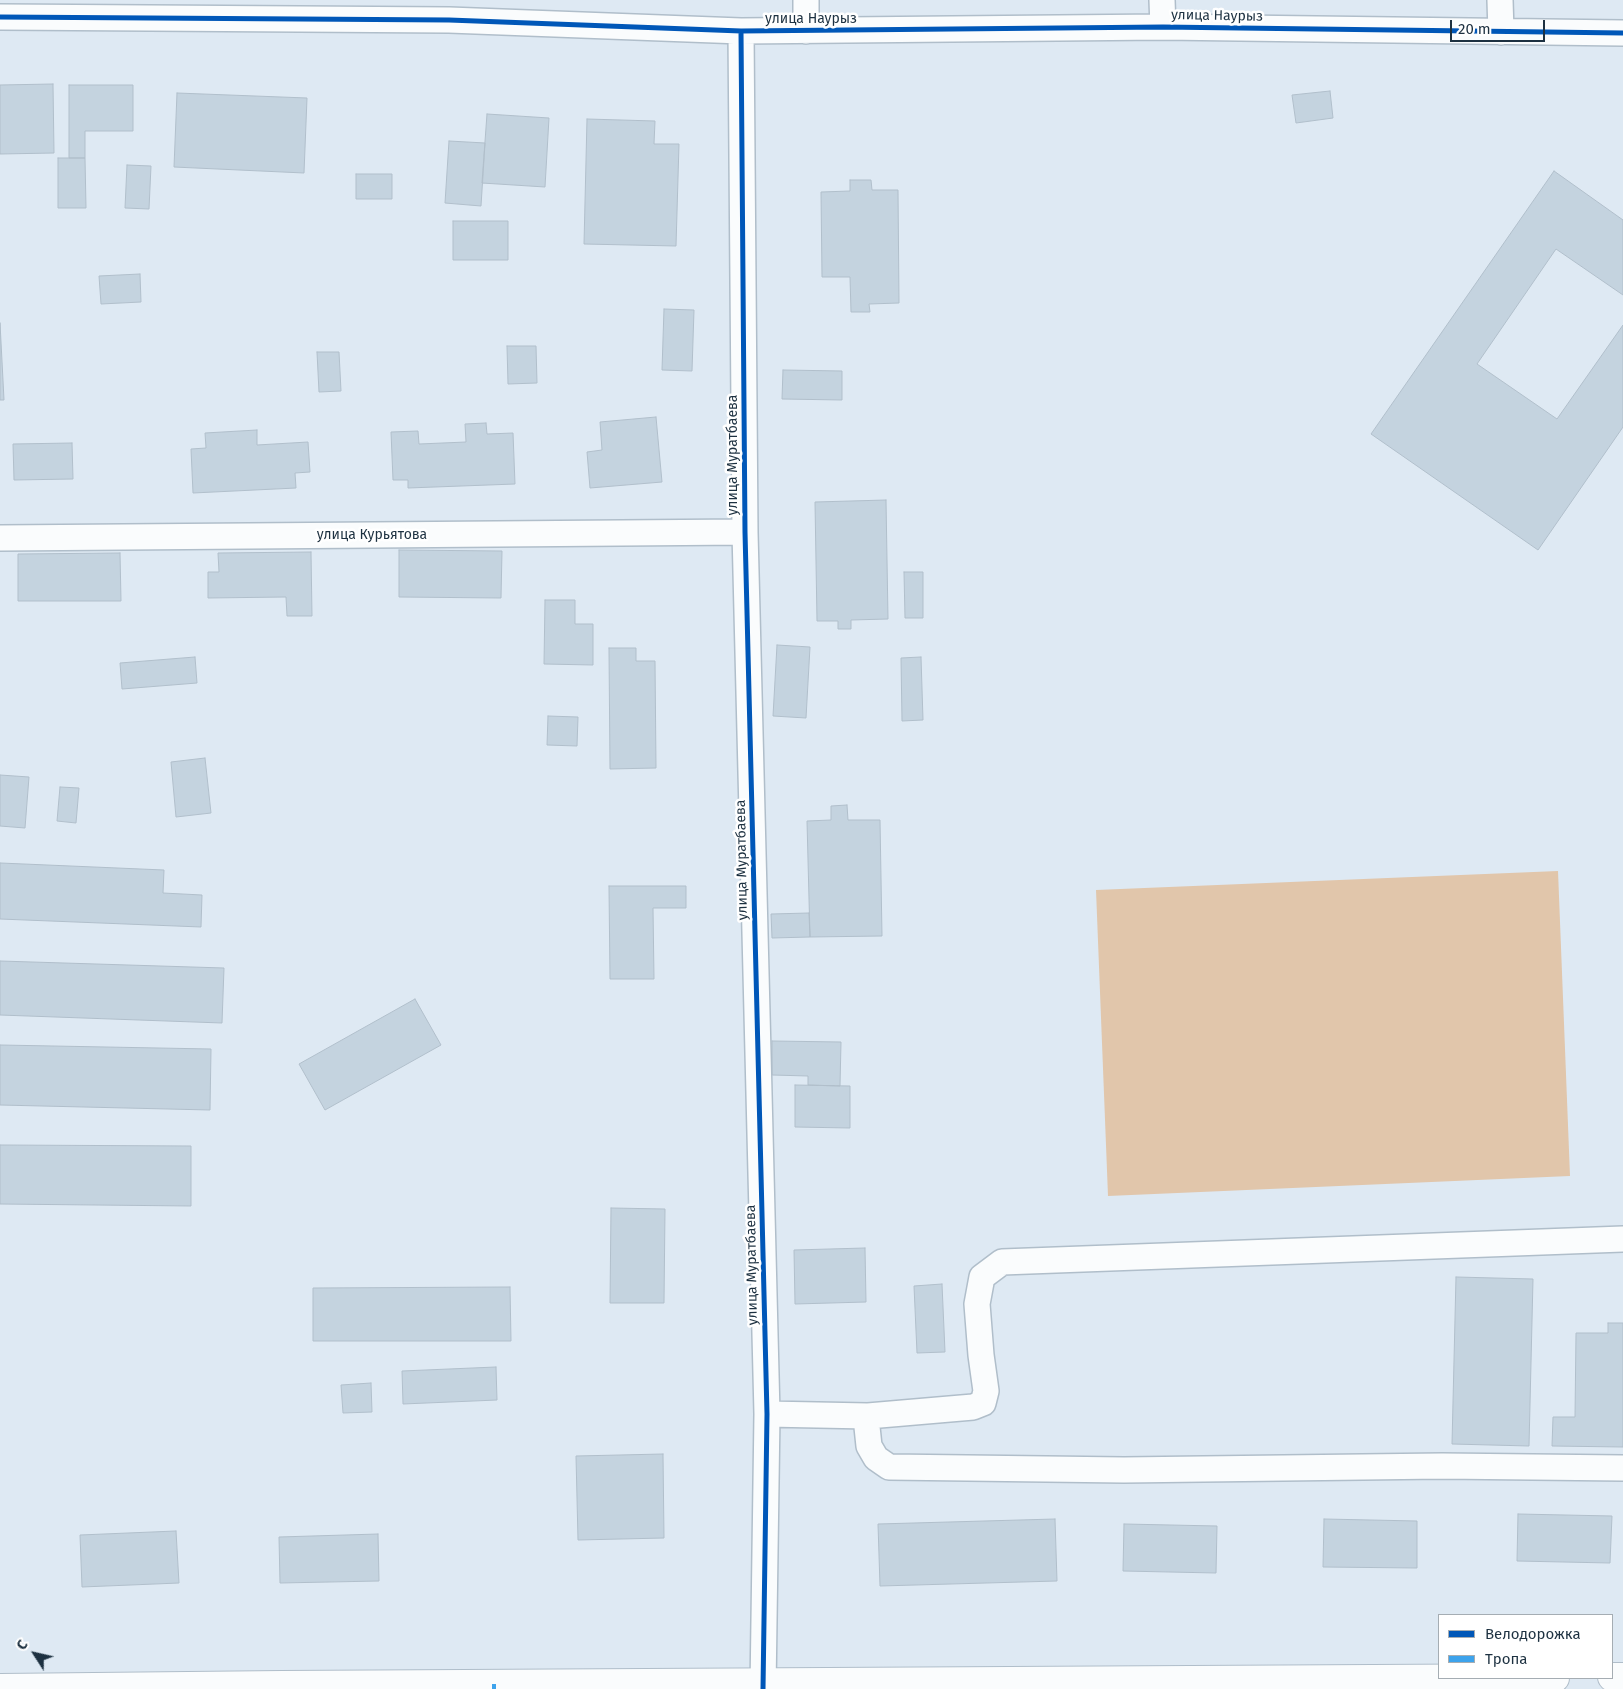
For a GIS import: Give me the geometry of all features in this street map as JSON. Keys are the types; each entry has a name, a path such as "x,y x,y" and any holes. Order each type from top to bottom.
{"street":[{"path":"806,0 806,31"},
{"path":"1162,0 1163,27"},
{"path":"1500,0 1501,32"},
{"name":"улица Наурыз","path":"0,17 66,8 449,10 741,31 1163,27 1623,33"},
{"name":"улица Муратбаева","path":"741,31 745,532 767,1414 763,1686"},
{"name":"улица Курьятова","path":"0,538 745,532"},
{"path":"767,1414 868,1416 973,1407 984,1403 986,1392 977,1304 982,1277 1002,1262 1623,1239"},
{"path":"868,1416 869,1446 876,1458 889,1467 1124,1470 1442,1466 1623,1468"},
{"path":"0,1688 87,1686 1135,1684 1438,1679"}],"shaded area":[{"path":"1558,871 1570,1176 1108,1196 1096,890"}],"building":[{"path":"53,84 54,153 0,154 0,85"},
{"path":"69,85 133,85 133,131 85,131 85,158 69,158"},
{"path":"1330,91 1333,118 1296,123 1292,95"},
{"path":"177,93 307,98 304,173 174,167"},
{"path":"487,114 549,118 545,187 482,183"},
{"path":"587,119 655,121 654,144 679,144 676,246 584,244"},
{"path":"449,141 485,143 481,206 445,203"},
{"path":"58,158 85,158 86,208 58,208"},
{"path":"127,165 151,166 149,209 125,208"},
{"path":"1554,171 1623,220 1623,295 1556,249 1477,364 1557,419 1623,325 1623,427 1538,550 1371,434"},
{"path":"356,174 392,174 392,199 356,199"},
{"path":"850,180 871,180 872,190 898,190 899,303 869,304 870,312 851,312 850,277 822,277 821,192 850,191"},
{"path":"453,221 508,221 508,260 453,260"},
{"path":"140,274 141,302 101,304 99,276"},
{"path":"664,309 694,310 692,371 662,370"},
{"path":"0,323 4,400 0,400"},
{"path":"507,346 536,346 537,383 508,384"},
{"path":"317,352 339,352 341,391 319,392"},
{"path":"783,370 842,371 842,400 782,399"},
{"path":"656,417 662,482 590,488 587,452 602,450 600,422"},
{"path":"486,423 487,434 513,433 515,484 408,488 408,480 393,480 391,432 418,431 419,444 466,442 465,424"},
{"path":"257,430 257,445 308,442 310,472 295,473 296,488 193,493 191,449 206,448 205,433"},
{"path":"72,443 73,479 14,480 13,444"},
{"path":"886,500 888,619 851,620 851,629 838,629 838,621 817,621 815,502"},
{"path":"399,550 502,551 501,598 399,597"},
{"path":"311,552 312,616 287,616 286,597 208,598 208,572 219,572 218,553"},
{"path":"120,553 121,601 18,601 18,554"},
{"path":"904,572 923,572 923,618 905,618"},
{"path":"545,600 575,600 575,624 593,624 593,665 544,664"},
{"path":"777,645 810,647 806,718 773,716"},
{"path":"609,648 636,648 636,661 655,661 656,768 610,769"},
{"path":"195,657 197,683 122,689 120,663"},
{"path":"921,657 923,720 902,721 901,658"},
{"path":"548,716 578,717 577,746 547,745"},
{"path":"205,758 211,813 176,817 171,762"},
{"path":"0,775 29,777 25,828 0,826"},
{"path":"60,787 79,788 76,823 57,821"},
{"path":"847,805 848,820 880,820 882,936 810,937 807,821 831,820 831,806"},
{"path":"0,863 164,870 163,893 202,895 201,927 0,919"},
{"path":"609,886 686,886 686,908 653,908 654,979 610,979"},
{"path":"809,913 810,937 772,938 771,914"},
{"path":"0,961 224,968 222,1023 0,1015"},
{"path":"415,999 441,1045 325,1110 299,1064"},
{"path":"772,1041 841,1042 840,1086 808,1085 808,1076 772,1075"},
{"path":"0,1045 211,1049 210,1110 0,1105"},
{"path":"795,1085 850,1086 850,1128 795,1127"},
{"path":"0,1145 191,1146 191,1206 0,1204"},
{"path":"611,1208 665,1209 664,1303 610,1303"},
{"path":"865,1248 866,1302 795,1304 794,1250"},
{"path":"1456,1277 1533,1279 1529,1446 1452,1444"},
{"path":"942,1284 945,1352 917,1353 914,1286"},
{"path":"510,1287 511,1341 313,1341 313,1288"},
{"path":"1608,1323 1623,1323 1623,1447 1552,1446 1553,1417 1575,1417 1576,1333 1608,1333"},
{"path":"496,1367 497,1400 403,1404 402,1371"},
{"path":"371,1383 372,1412 343,1413 341,1385"},
{"path":"663,1454 664,1538 578,1540 576,1456"},
{"path":"1518,1514 1612,1516 1610,1563 1517,1561"},
{"path":"1055,1519 1057,1581 880,1586 878,1524"},
{"path":"1324,1519 1417,1521 1417,1568 1323,1567"},
{"path":"1124,1524 1217,1526 1216,1573 1123,1571"},
{"path":"176,1531 179,1583 82,1587 80,1535"},
{"path":"378,1534 379,1581 280,1583 279,1537"}],"marked path":[{"path":"494,1684 494,1689"}],"cycle path":[{"path":"0,17 449,20 741,31 1163,27 1623,33"},
{"path":"741,31 745,532 767,1414 763,1689"}]}
